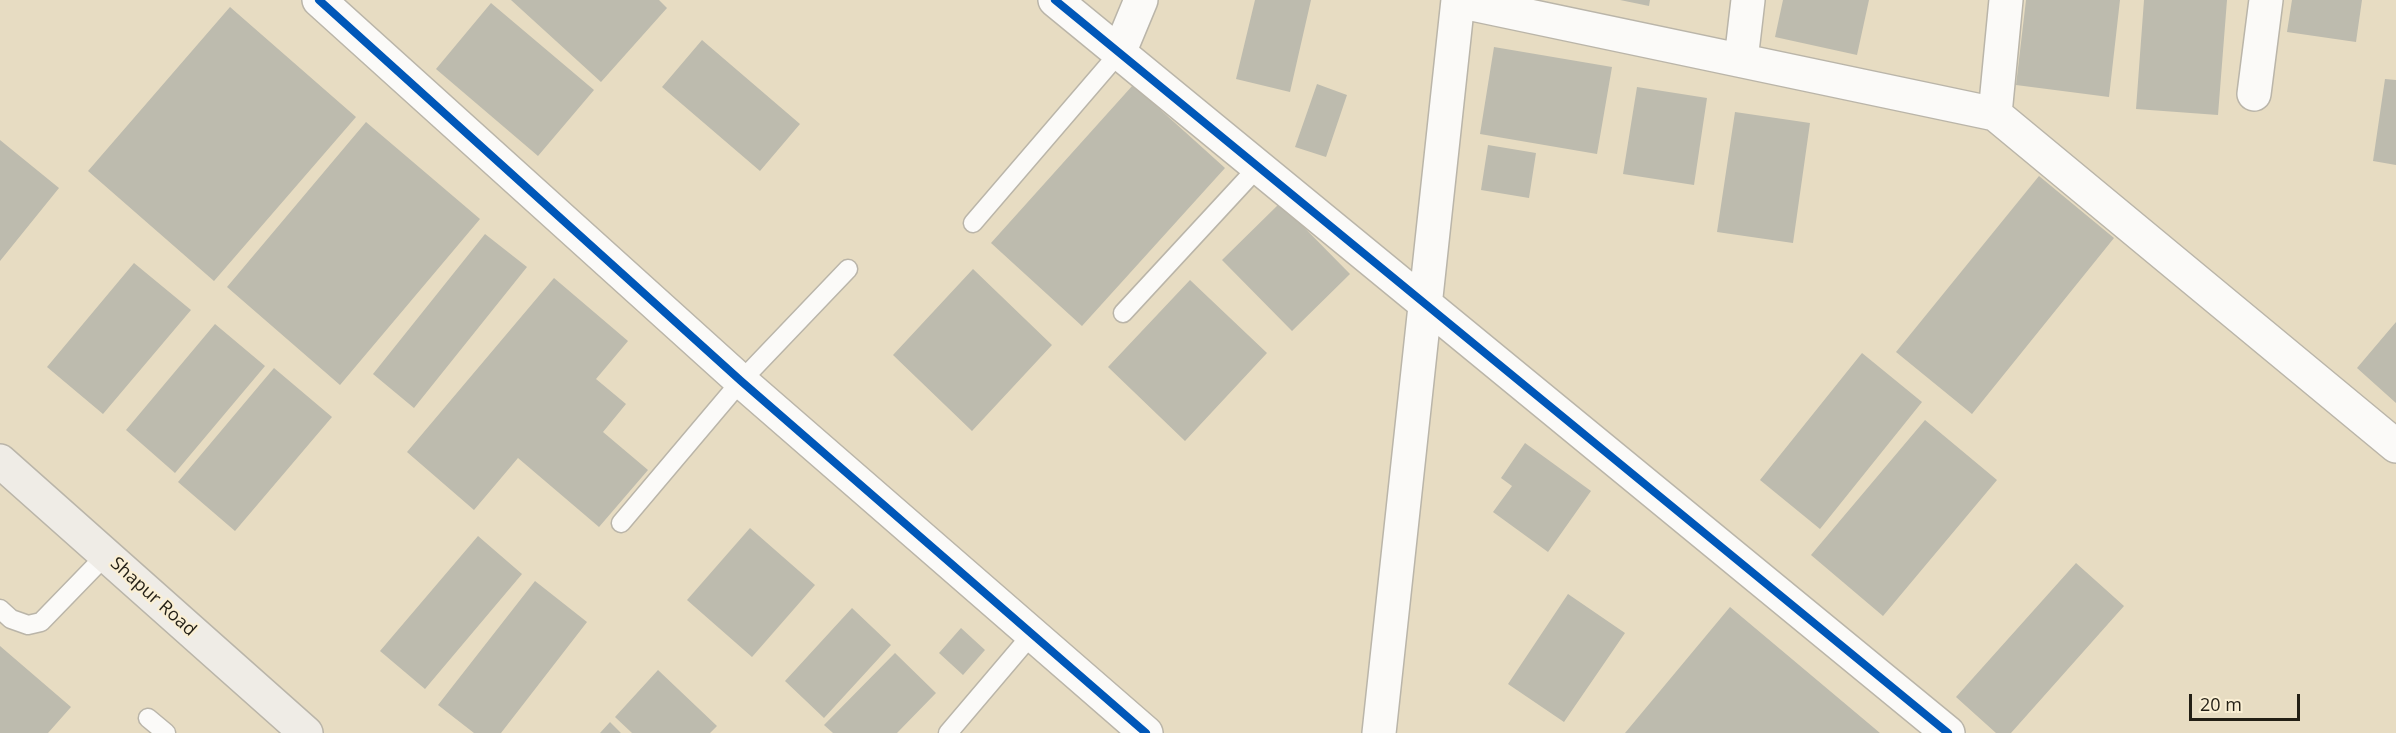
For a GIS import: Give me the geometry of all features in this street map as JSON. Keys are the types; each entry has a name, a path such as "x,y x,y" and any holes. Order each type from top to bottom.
{"street":[{"path":"319,0 741,381 1034,633 1146,733"},
{"path":"1055,0 1948,733"},
{"path":"1119,53 1141,0"},
{"path":"1379,733 1458,0 1995,114 2396,446"},
{"path":"1741,60 1748,0"},
{"path":"1995,114 2006,0"},
{"path":"2254,94 2266,0"},
{"name":"Shapur Road","path":"0,461 306,733"}],"lane":[{"path":"973,223 1119,53"},
{"path":"1123,313 1258,167"},
{"path":"621,523 741,381 848,269"},
{"path":"0,609 11,619 28,625 41,622 106,555"},
{"path":"948,733 1034,633"},
{"path":"148,718 166,733"}],"shaded area":[{"path":"0,0 2396,0 2396,733 0,733"}],"building":[{"path":"511,0 659,0 667,8 601,82"},
{"path":"1255,0 1311,0 1290,92 1236,79"},
{"path":"1620,0 1650,0 1649,6"},
{"path":"1783,0 1869,0 1857,55 1775,37"},
{"path":"2026,0 2120,0 2109,97 2016,85"},
{"path":"2144,0 2227,0 2218,115 2136,109"},
{"path":"2292,0 2362,0 2356,42 2287,32"},
{"path":"491,3 594,90 538,156 436,69"},
{"path":"230,7 356,117 214,281 88,171"},
{"path":"702,40 800,124 760,171 662,87"},
{"path":"1494,47 1612,67 1597,154 1480,134"},
{"path":"2385,79 2396,80 2396,165 2373,161"},
{"path":"1317,84 1347,95 1326,157 1295,147"},
{"path":"1133,85 1225,168 1082,326 991,243"},
{"path":"1637,87 1707,98 1694,185 1623,174"},
{"path":"1735,112 1810,123 1793,243 1717,232"},
{"path":"366,122 480,219 340,385 227,287"},
{"path":"0,140 59,188 0,261"},
{"path":"1488,145 1536,153 1529,198 1481,190"},
{"path":"2039,176 2114,238 1972,414 1896,352"},
{"path":"1280,203 1350,274 1292,331 1222,260"},
{"path":"485,234 527,267 414,408 373,374"},
{"path":"134,263 191,310 103,414 47,367"},
{"path":"973,269 1052,345 972,431 893,355"},
{"path":"554,278 628,341 596,379 626,404 603,432 648,470 599,527 518,458 474,510 407,452"},
{"path":"1190,280 1267,353 1185,441 1108,367"},
{"path":"2396,322 2396,403 2357,368"},
{"path":"215,324 265,366 175,473 126,430"},
{"path":"1862,353 1922,402 1820,529 1760,480"},
{"path":"274,368 332,417 235,531 178,482"},
{"path":"1925,420 1997,480 1883,616 1811,555"},
{"path":"1525,443 1591,491 1548,552 1493,512 1512,486 1501,478"},
{"path":"750,528 815,585 752,657 687,600"},
{"path":"478,536 522,574 425,689 380,651"},
{"path":"2076,563 2124,606 2011,733 1996,733 1956,697"},
{"path":"535,581 587,622 501,733 474,733 438,705"},
{"path":"1568,594 1625,633 1564,722 1508,684"},
{"path":"1730,607 1880,733 1625,733"},
{"path":"852,608 891,645 824,718 785,681"},
{"path":"961,628 985,650 963,675 939,653"},
{"path":"0,646 71,707 48,733 0,733"},
{"path":"895,653 936,693 897,733 833,733 824,725"},
{"path":"658,670 717,726 710,733 632,733 615,717"},
{"path":"610,722 621,733 600,733"}],"cycle path":[{"path":"319,0 741,381 1146,733"},
{"path":"1055,0 1948,733"}]}
